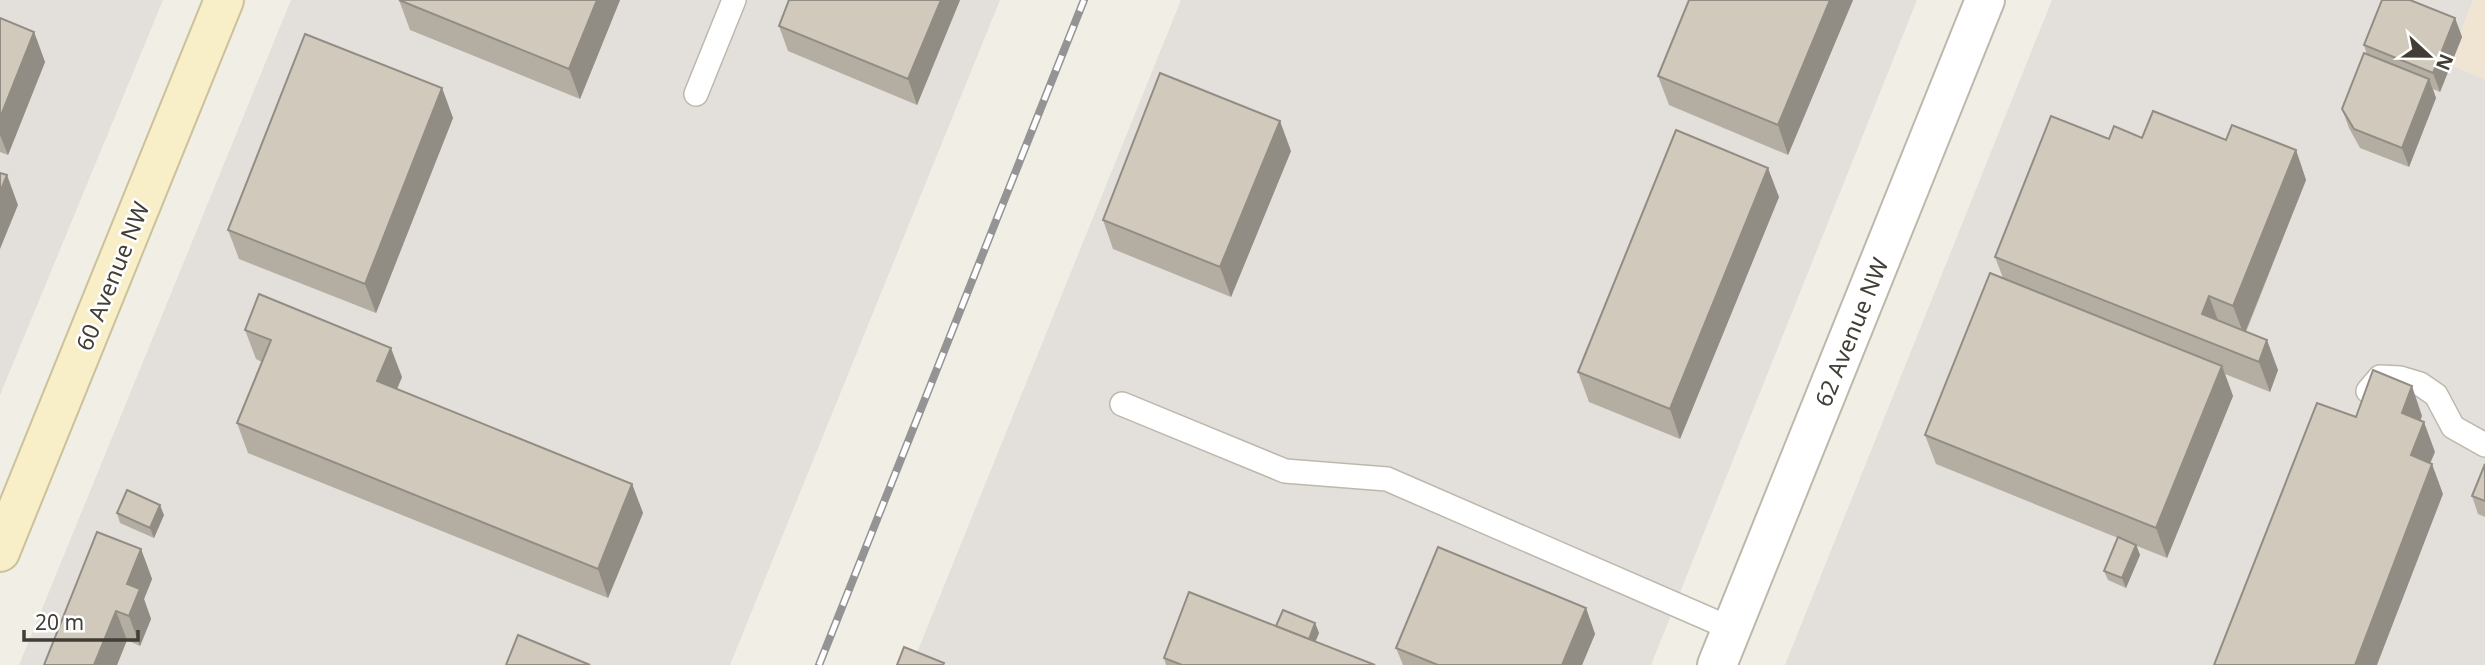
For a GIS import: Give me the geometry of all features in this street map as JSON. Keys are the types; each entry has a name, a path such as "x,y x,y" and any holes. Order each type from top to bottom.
{"street":[{"name":"60 Avenue NW","path":"0,552 223,0"},
{"name":"62 Avenue NW","path":"1717,665 1985,0"}],"lane":[{"path":"696,94 734,0"},
{"path":"2358,416 2367,393 2380,377 2400,378 2420,384 2436,395 2453,427 2485,445"},
{"path":"1122,404 1285,471 1387,479 1732,628"}],"shaded area":[{"path":"0,0 163,0 0,395"},
{"path":"291,0 1000,0 730,665 19,665"},
{"path":"1181,0 1917,0 1651,665 912,665"},
{"path":"2052,0 2473,0 2448,64 2485,79 2485,665 1785,665"},
{"path":"2473,0 2485,0 2485,79 2448,64"}],"building":[{"path":"399,0 597,0 569,69"},
{"path":"789,0 941,0 908,79 779,26"},
{"path":"1689,0 1830,0 1778,125 1658,76"},
{"path":"2382,0 2410,0 2455,18 2433,73 2364,45"},
{"path":"0,18 34,32 0,118"},
{"path":"305,34 442,88 365,284 228,230"},
{"path":"2364,53 2429,79 2402,148 2354,129 2342,109"},
{"path":"1160,73 1280,121 1220,267 1103,220"},
{"path":"2153,111 2226,140 2232,125 2296,150 2233,306 2209,296 2202,314 2267,340 2259,362 1995,257 2051,116 2109,139 2114,126 2142,138"},
{"path":"1676,130 1768,168 1670,409 1578,372"},
{"path":"0,173 7,175 0,192"},
{"path":"1990,273 2222,366 2156,528 1925,435"},
{"path":"259,294 391,348 377,381 632,484 598,569 237,423 271,340 245,330"},
{"path":"2373,370 2412,386 2402,413 2424,422 2411,455 2432,464 2355,665 2214,665 2317,403 2356,417"},
{"path":"2485,464 2485,501 2472,496"},
{"path":"127,490 160,505 150,528 117,513"},
{"path":"97,532 141,549 127,584 140,589 129,616 116,611 94,665 44,665"},
{"path":"2118,537 2136,545 2122,578 2104,571"},
{"path":"1438,547 1586,608 1562,665 1438,665 1396,648"},
{"path":"1189,592 1375,665 1182,665 1164,658"},
{"path":"1283,610 1315,623 1309,639 1276,626"},
{"path":"518,635 590,665 506,665"},
{"path":"904,647 944,663 897,665"}],"railway":[{"path":"819,665 1084,0"}]}
